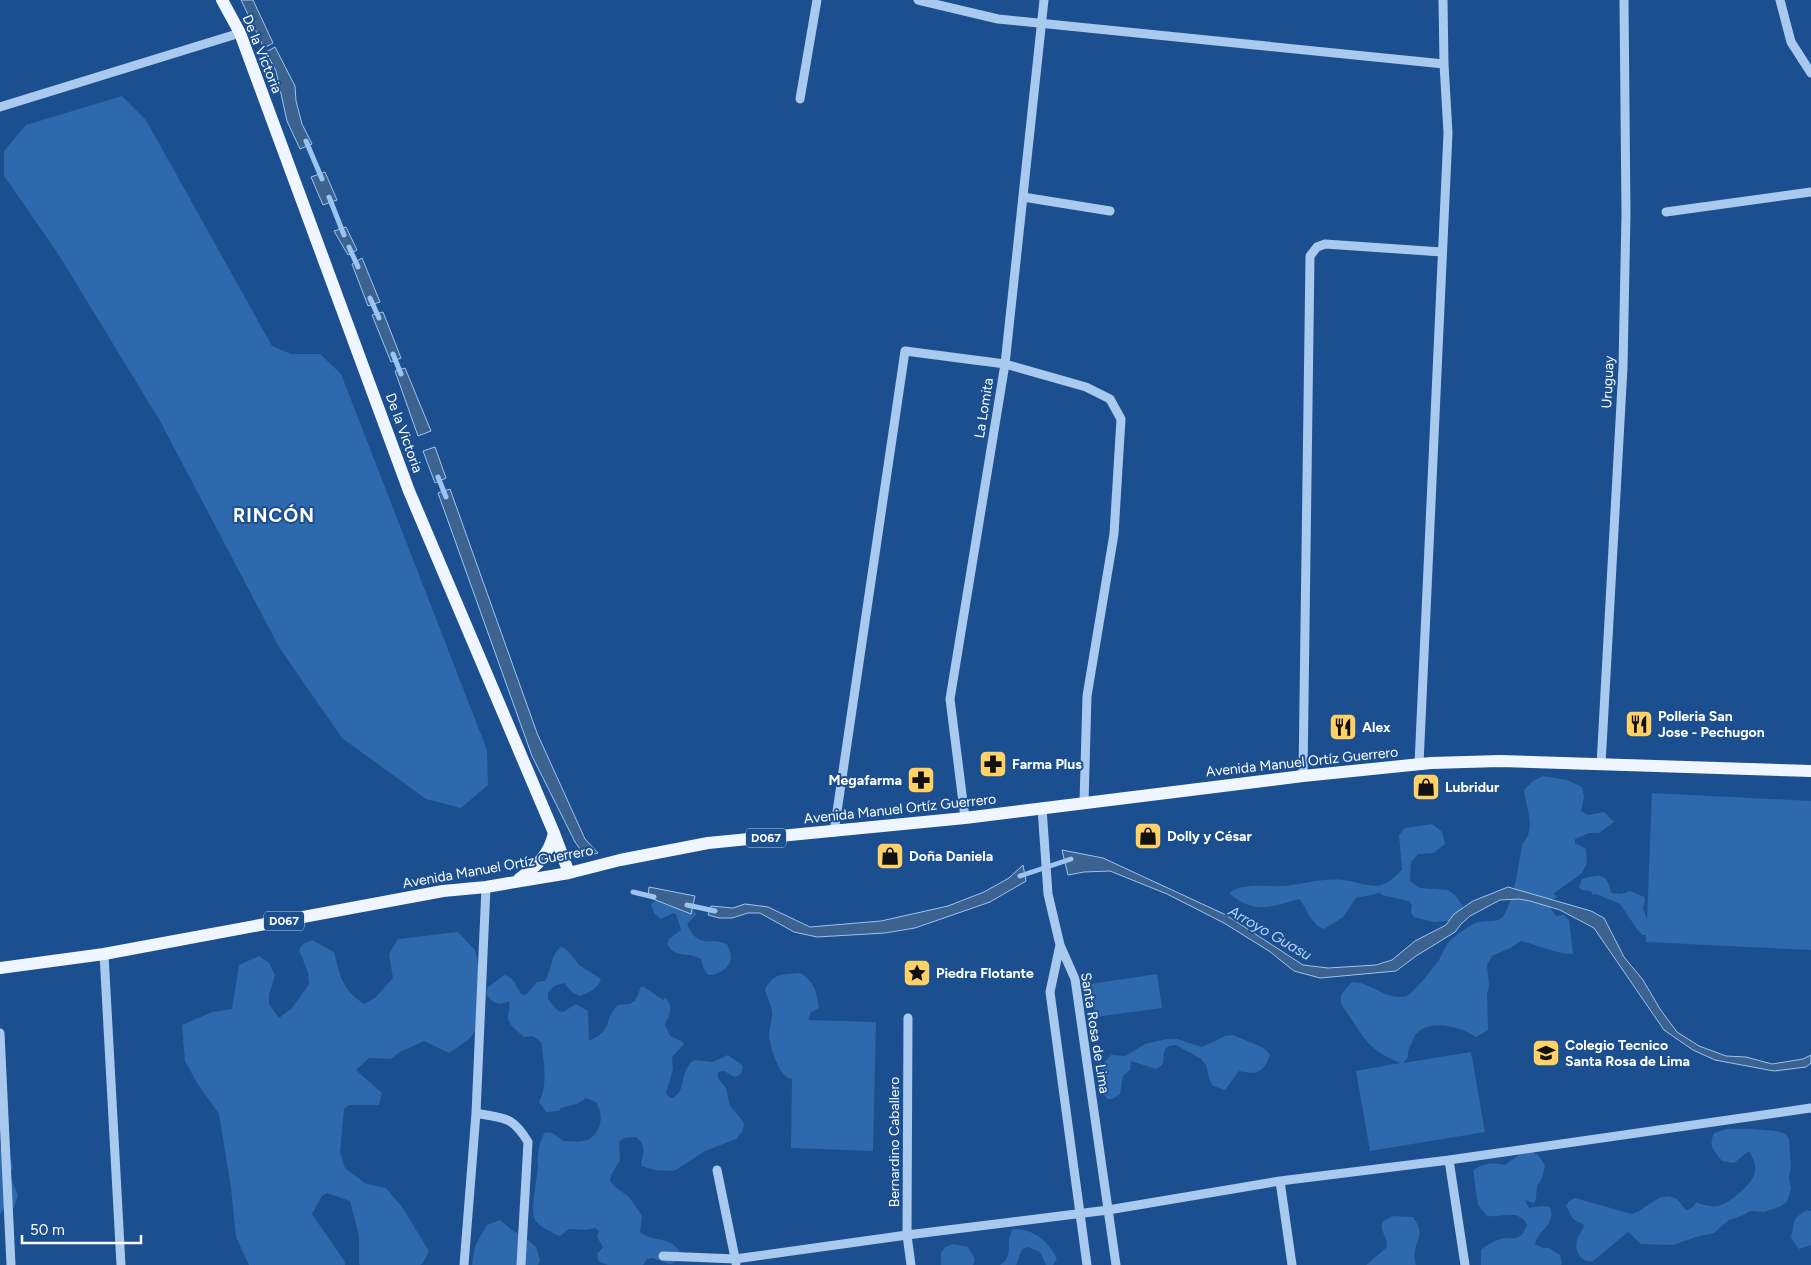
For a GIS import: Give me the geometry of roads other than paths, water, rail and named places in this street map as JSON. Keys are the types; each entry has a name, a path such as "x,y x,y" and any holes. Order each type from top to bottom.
{"main road":[{"name":"De la Victoria","path":"222,0 240,33 410,491 554,833 569,873"},
{"name":"Avenida Manuel Ortíz Guerrero","path":"0,968 104,954 443,891 486,887 569,873 620,860 708,843 965,818 1303,776 1419,764 1500,761 1811,771"},
{"path":"516,881 541,861 551,848 554,833"}],"street":[{"path":"800,99 817,0"},
{"path":"918,0 998,18 1444,64"},
{"name":"La Lomita","path":"965,818 950,699 1005,364 1044,0"},
{"path":"1419,764 1448,133 1443,0"},
{"name":"Uruguay","path":"1601,765 1623,367 1626,214 1624,0"},
{"path":"1780,0 1791,42 1811,73"},
{"path":"0,107 240,33"},
{"path":"1666,212 1811,192"},
{"path":"1023,197 1110,211"},
{"path":"1303,776 1310,256 1317,247 1325,244 1442,252"},
{"path":"834,832 905,351 1005,364 1086,387 1110,399 1121,419 1114,534 1087,696 1084,803"},
{"name":"Santa Rosa de Lima","path":"1042,808 1048,894 1060,945 1074,978 1116,1265"},
{"path":"464,1265 476,1114 486,887"},
{"path":"1060,945 1050,992 1087,1265"},
{"path":"104,954 121,1265"},
{"name":"Bernardino Caballero","path":"908,1018 906,1235 911,1265"},
{"path":"0,1033 11,1265"},
{"path":"663,1256 736,1262 906,1235 1108,1210 1280,1181 1449,1160 1811,1108"},
{"path":"476,1114 511,1120 521,1130 528,1142 521,1265"},
{"path":"1449,1160 1465,1265"},
{"path":"717,1170 736,1262"},
{"path":"1280,1181 1292,1265"}],"waterway":[{"path":"306,141 322,179"},
{"path":"329,197 344,235"},
{"path":"349,247 358,267"},
{"path":"370,298 379,318"},
{"path":"393,354 401,374"},
{"path":"438,477 446,497"},
{"name":"Arroyo Guasu","path":"1020,876 1071,859"},
{"name":"Arroyo Guasu","path":"633,892 654,897"},
{"name":"Arroyo Guasu","path":"687,905 715,911"}],"place":[{"name":"Polleria San Jose - Pechugon","path":"1639,724"},
{"name":"Alex","path":"1343,727"},
{"name":"Farma Plus","path":"993,764"},
{"name":"Megafarma","path":"921,780"},
{"name":"Lubridur","path":"1426,787"},
{"name":"Dolly y César","path":"1148,836"},
{"name":"Doña Daniela","path":"890,856"},
{"name":"Piedra Flotante","path":"917,973"},
{"name":"Colegio Tecnico Santa Rosa de Lima","path":"1546,1053"}],"district":[{"name":"RINCÓN","path":"274,515"}]}
